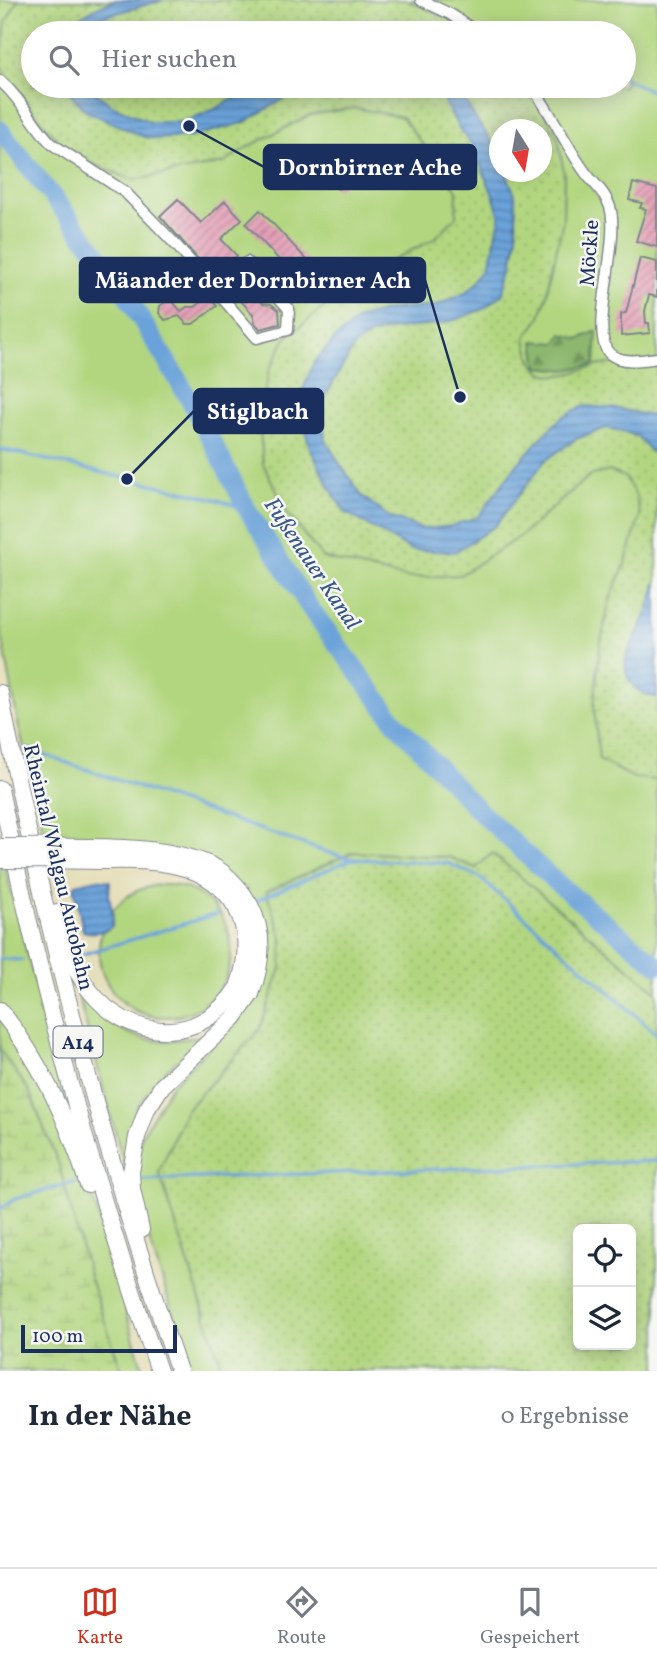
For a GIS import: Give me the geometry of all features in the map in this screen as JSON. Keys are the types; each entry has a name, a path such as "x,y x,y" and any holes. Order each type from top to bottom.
{"highway":[{"name":"Rheintal/Walgau Autobahn","path":"0,693 69,1010 106,1146 142,1264 179,1371"},
{"name":"Rheintal/Walgau Autobahn","path":"0,789 32,940 105,1209 159,1371"},
{"path":"0,846 165,851 195,859 222,872 243,892 254,913 259,931 258,975 215,1015 200,1024 180,1030 158,1030 136,1025 106,1006 82,980 65,947 45,871 26,818"},
{"path":"0,860 161,863 188,870 209,880 227,895 238,911 246,933 244,990 234,1018 162,1086 147,1109 137,1137 131,1172 141,1228 142,1264"},
{"path":"0,1010 37,1063 85,1176 114,1266 126,1276"}],"street":[{"path":"421,0 461,21"},
{"path":"0,81 11,90 51,144 125,192 257,338 288,330 289,309 247,262 216,291"},
{"name":"Möckle","path":"540,98 586,173 608,200 611,209 612,246 602,325 603,341 608,352 621,360 657,358"}],"green space":[{"path":"0,0 657,0 657,1371 192,1371 144,1224 136,1171 142,1135 172,1084 242,1016 247,889 46,841 18,723 0,624"},
{"path":"18,0 407,0 454,21 21,21 21,94 0,65 6,22"},
{"path":"24,98 534,98 548,119 489,119 489,182 552,182 552,127 558,138 564,174 563,220 546,299 539,319 526,337 532,359 542,372 553,375 596,366 657,361 657,780 634,778 599,760 594,706 600,646 610,599 625,565 640,516 636,496 625,477 609,471 589,476 522,535 460,575 407,578 323,558 289,516 263,464 259,420 269,370 286,338 365,274 434,239 456,217 457,190 402,117 355,108 310,115 246,148 224,163 134,180 95,165 62,145"},
{"path":"597,331 595,364 566,370 538,367 534,341 557,343 562,334 579,339"},
{"path":"0,848 63,1094 143,1371 0,1371"},
{"path":"353,852 449,857 476,868 492,853 657,992 657,1371 223,1371 159,1172 186,1110 260,1029 281,968 282,937 266,892"},
{"path":"165,885 190,890 212,904 226,926 231,951 226,976 212,998 190,1012 165,1017 140,1012 118,998 104,976 99,951 104,926 118,904 140,890"},
{"path":"77,991 115,1025 137,1037 162,1041 207,1035 164,1072 137,1107 125,1168"},
{"path":"0,1050 29,1091 59,1165 90,1279 122,1371 0,1371"}],"water":[{"path":"117,0 164,0 93,21 75,21 102,5"},
{"path":"75,98 102,98 150,122 183,122 235,98 286,98 243,123 191,137 144,137 86,111"},
{"path":"442,98 464,98 489,137 489,182 510,182 515,195 517,237 512,266 502,295 483,309 445,323 388,330 371,335 355,345 322,402 325,439 362,496 389,517 423,529 451,526 478,517 537,442 561,418 586,406 619,409 651,416 657,420 657,458 637,436 621,431 606,428 576,439 545,461 495,526 455,552 411,550 345,512 310,448 301,414 300,397 314,362 359,318 394,309 436,306 465,293 479,281 490,266 500,218 473,146 458,127"},
{"path":"657,582 657,697 635,687 628,677 626,662 627,654 647,614"},
{"path":"97,879 110,881 112,926 102,931 86,932 83,931 74,887 76,884"}],"building":[{"path":"345,166 352,173 338,189 331,183"},
{"path":"633,183 657,189 657,247 636,241 646,209 640,208 642,203 629,200"},
{"path":"178,199 201,223 225,201 242,219 221,239 237,256 214,277 160,216"},
{"path":"260,210 323,277 308,291 246,224"},
{"path":"640,258 657,262 657,297 649,295 645,311 650,333 621,336 621,314 626,313"},
{"path":"240,279 263,303 271,304 279,310 280,324 260,329 253,314 230,289"},
{"path":"210,296 217,306 193,324 187,324 179,316 165,320 159,313 160,306 165,302 172,301 181,311 187,307 195,307"}],"waterway":[{"path":"636,84 657,94"},
{"name":"Fußenauer Kanal","path":"0,130 115,276 193,405 247,509 310,608 395,722 477,809 557,883 657,965"},
{"path":"0,449 208,497 247,509"},
{"path":"24,748 326,852 352,859 447,863 479,877 657,1034"},
{"path":"253,902 352,859"},
{"path":"80,955 217,914"},
{"path":"0,959 22,960"},
{"path":"143,1180 657,1161"},
{"path":"0,1209 15,1199 76,1182"}],"place":[{"name":"Dornbirner Ache","path":"189,126"},
{"name":"Mäander der Dornbirner Ach","path":"460,397"},
{"name":"Stiglbach","path":"127,479"}]}
